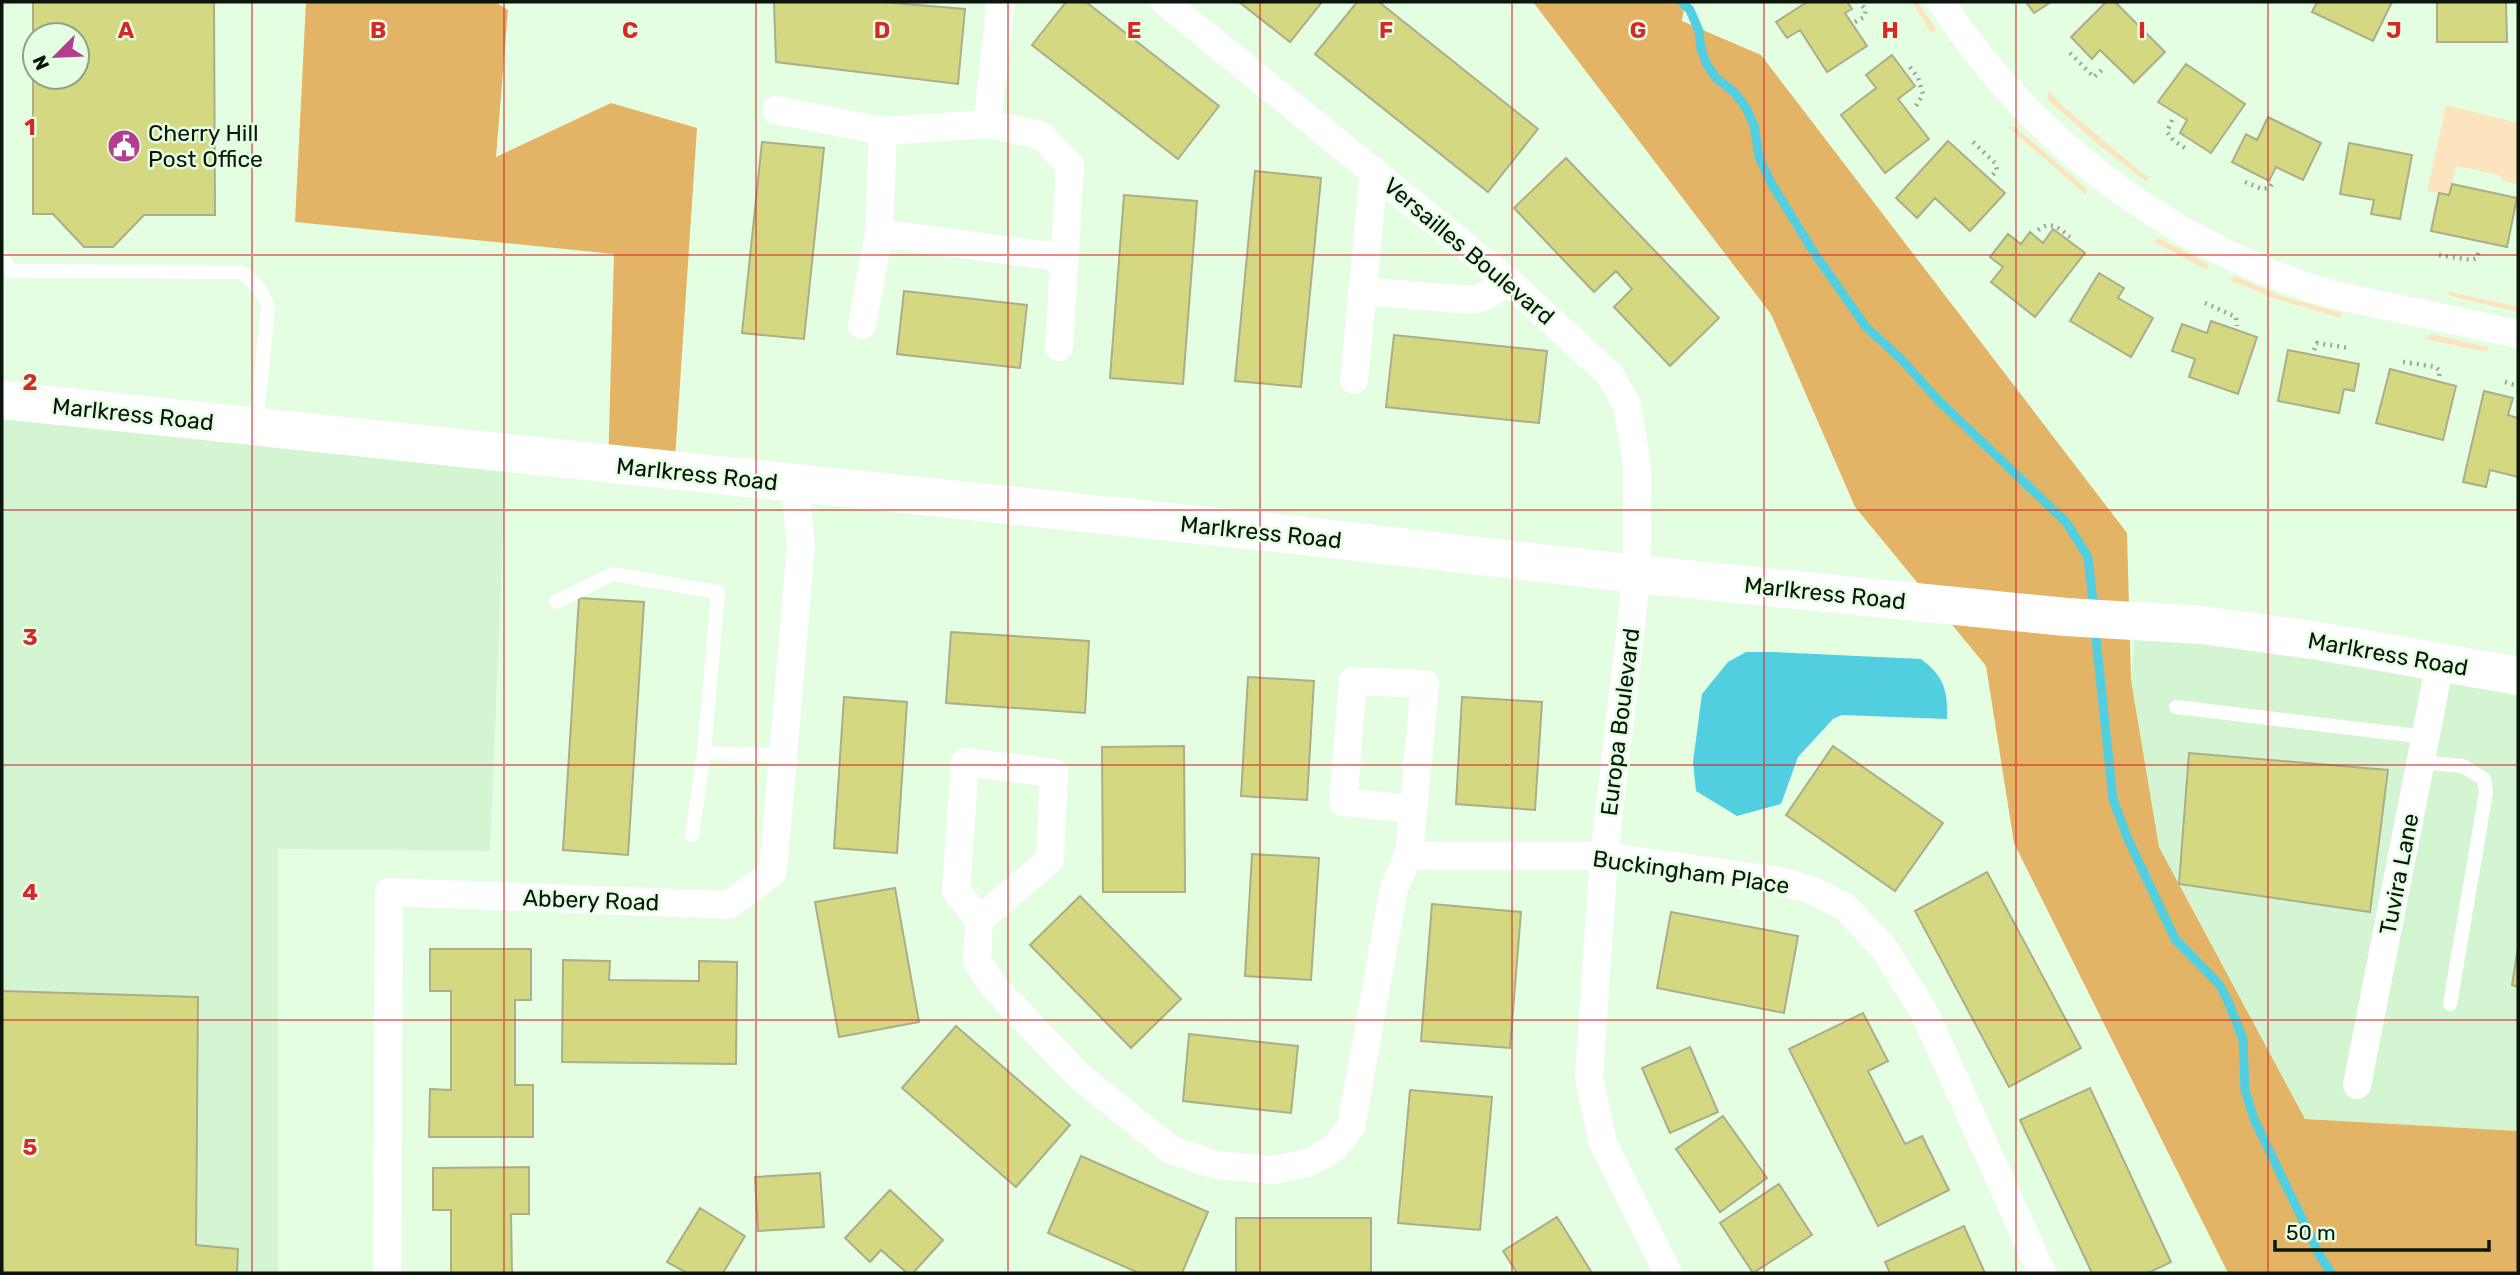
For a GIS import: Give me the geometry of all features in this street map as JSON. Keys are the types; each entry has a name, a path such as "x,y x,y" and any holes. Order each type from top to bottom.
{"street":[{"path":"987,124 1001,2"},
{"name":"Versailles Boulevard","path":"1165,2 1509,282 1610,375 1627,405 1637,466 1637,574"},
{"path":"1941,2 1987,66 2030,114 2117,188 2187,233 2238,258 2311,288 2358,301 2518,334"},
{"path":"776,110 883,131 987,124 1041,135 1070,166 1059,347"},
{"path":"862,325 879,233 883,131"},
{"path":"1354,380 1374,171"},
{"path":"879,233 1065,258"},
{"path":"1362,291 1471,300 1483,297 1509,282"},
{"name":"Marlkress Road","path":"2,400 1305,536 1637,574 2066,617 2153,620 2319,641 2518,676"},
{"name":"Abbery Road","path":"387,1273 389,892 729,905 773,872 801,546 795,484"},
{"name":"Europa Boulevard","path":"1637,574 1604,856 1589,1078 1603,1143 1668,1273"},
{"name":"Tuvira Lane","path":"2357,1085 2440,663"},
{"path":"979,920 1050,860 1054,773 965,762 956,890 979,920 976,961 994,987 1079,1076 1171,1150 1216,1165 1274,1170 1310,1162 1334,1148 1351,1127 1394,888 1409,854 1425,684 1353,681 1343,802 1413,809"},
{"name":"Buckingham Place","path":"1409,854 1604,856 1774,880 1809,890 1845,907 1883,947 1924,1012 2042,1273"}],"lane":[{"path":"2,257 10,271 240,272 253,280 263,292 268,307 256,427"},
{"path":"556,602 613,574 718,592 704,753 692,835"},
{"path":"2176,707 2423,750 2463,766 2484,779 2486,792 2450,1004"},
{"path":"704,753 783,755"}],"path":[{"path":"1855,22 1864,17 1866,10 1859,2"},
{"path":"2070,53 2094,77 2103,69"},
{"path":"1910,67 1918,78 1923,94 1915,108"},
{"path":"2172,120 2167,132 2173,140 2188,150"},
{"path":"1973,142 1995,163 1997,170 1991,177"},
{"path":"2245,182 2262,189 2269,188 2273,182"},
{"path":"2038,230 2050,224 2058,226 2070,237"},
{"path":"2439,255 2471,260 2477,257 2479,250"},
{"path":"2205,303 2236,317 2237,326"},
{"path":"2314,350 2317,343 2350,348"},
{"path":"2403,362 2436,367 2440,372 2439,376"},
{"path":"2505,382 2518,386"}],"shaded area":[{"path":"306,2 495,2 508,10 496,157 611,103 697,128 674,474 608,470 614,254 295,222"},
{"path":"1533,2 1685,2 1682,21 1761,55 2127,533 2131,680 2159,847 2305,1119 2518,1131 2518,1273 2228,1273 2014,843 1986,666 1855,507 1771,314"},
{"path":"1912,2 1918,2 1936,29 1932,34"},
{"path":"2048,90 2065,108 2150,177 2145,181 2093,140 2047,99"},
{"path":"2446,105 2518,123 2518,184 2503,181 2499,175 2456,166 2449,195 2427,191"},
{"path":"2014,126 2087,189 2086,195 2008,127"},
{"path":"2159,238 2208,264 2207,270 2154,242"},
{"path":"2235,276 2281,296 2342,313 2340,318 2276,299 2229,280"},
{"path":"2447,291 2518,307 2518,312 2450,296"},
{"path":"2431,334 2488,347 2487,352 2425,339"},
{"path":"2,406 506,462 490,851 278,849 278,1273 2,1273"},
{"path":"2136,622 2518,676 2518,1131 2305,1119 2159,847 2131,680"}],"water":[{"path":"1746,652 1921,659 1940,678 1947,700 1947,719 1842,715 1833,719 1798,757 1781,804 1737,816 1696,791 1693,762 1702,694 1728,662"}],"building":[{"name":"Cherry Hill Post Office","path":"33,2 214,2 215,215 144,215 113,247 84,247 53,214 33,214 33,91 91,91 91,21 33,21"},
{"path":"774,2 882,2 965,9 958,84 776,62"},
{"path":"1066,2 1086,2 1219,106 1178,159 1032,45"},
{"path":"1239,2 1322,2 1290,42"},
{"path":"1357,2 1379,2 1538,129 1488,192 1315,54"},
{"path":"1807,2 1847,2 1852,9 1845,13 1867,46 1827,72 1800,30 1787,38 1776,22"},
{"path":"2026,2 2051,2 2034,13"},
{"path":"2106,2 2115,2 2165,52 2134,83 2100,50 2092,59 2071,37"},
{"path":"2317,2 2392,2 2373,41 2312,12"},
{"path":"2437,2 2506,2 2507,42 2437,42"},
{"path":"1892,55 1915,86 1898,99 1929,139 1885,173 1841,115 1876,88 1866,75"},
{"path":"2186,64 2245,104 2211,153 2180,133 2187,120 2158,102"},
{"path":"2268,117 2321,143 2303,180 2276,167 2269,181 2232,162 2246,134 2257,140"},
{"path":"1948,141 2005,193 1970,231 1935,198 1917,218 1896,198"},
{"path":"762,142 824,148 804,339 742,333"},
{"path":"2349,143 2412,155 2400,219 2371,214 2374,200 2340,194"},
{"path":"1566,158 1719,318 1670,366 1614,307 1632,289 1616,271 1594,292 1514,208"},
{"path":"1255,171 1321,178 1301,387 1235,381"},
{"path":"2452,184 2517,198 2507,247 2431,231 2439,193 2449,195"},
{"path":"1124,195 1197,201 1183,384 1110,378"},
{"path":"2053,229 2085,253 2035,317 1991,282 2003,267 1990,257 2008,234 2021,244 2030,232 2043,243"},
{"path":"2099,273 2124,288 2118,298 2153,318 2131,357 2070,321"},
{"path":"904,291 1027,305 1020,368 897,354"},
{"path":"2211,321 2257,337 2238,394 2189,377 2195,359 2172,351 2182,324 2207,333"},
{"path":"1394,335 1547,351 1539,423 1386,407"},
{"path":"2288,350 2359,364 2354,391 2344,389 2339,413 2278,401"},
{"path":"2390,369 2456,386 2443,440 2376,423"},
{"path":"2484,391 2513,398 2508,415 2518,418 2518,477 2490,470 2486,487 2463,482"},
{"path":"579,598 644,602 628,855 563,850"},
{"path":"951,632 1089,641 1085,713 946,703"},
{"path":"1248,677 1314,681 1307,800 1241,796"},
{"path":"844,697 907,702 897,853 834,848"},
{"path":"1462,697 1542,702 1535,810 1456,804"},
{"path":"1184,746 1185,892 1103,892 1102,747"},
{"path":"1833,746 1943,823 1895,891 1786,815"},
{"path":"2189,753 2388,770 2370,912 2179,884"},
{"path":"1252,854 1319,858 1311,980 1245,976"},
{"path":"1987,872 2081,1048 2009,1087 1915,911"},
{"path":"895,888 919,1022 839,1037 815,902"},
{"path":"1080,896 1181,999 1131,1048 1030,945"},
{"path":"1432,904 1521,912 1510,1048 1421,1041"},
{"path":"1671,912 1798,936 1784,1013 1657,988"},
{"path":"2518,947 2518,987 2512,985"},
{"path":"430,949 531,949 531,1000 515,1000 515,1085 533,1085 533,1137 429,1137 430,1089 451,1090 451,991 430,991"},
{"path":"563,960 610,961 609,980 699,981 699,961 737,962 736,1064 562,1062"},
{"path":"2,991 198,997 196,1245 238,1249 237,1273 2,1273"},
{"path":"1863,1013 1888,1061 1868,1071 1905,1144 1922,1136 1949,1190 1878,1226 1789,1049"},
{"path":"956,1026 1070,1125 1016,1187 902,1088"},
{"path":"1189,1034 1298,1046 1291,1113 1183,1101"},
{"path":"1690,1047 1718,1112 1670,1133 1642,1068"},
{"path":"2090,1088 2171,1262 2148,1273 2092,1273 2020,1120"},
{"path":"1410,1090 1492,1097 1480,1230 1398,1223"},
{"path":"1723,1116 1767,1178 1720,1212 1676,1149"},
{"path":"1081,1156 1208,1212 1182,1273 1139,1273 1048,1233"},
{"path":"529,1167 529,1214 511,1214 512,1273 451,1273 451,1210 433,1210 433,1168"},
{"path":"820,1173 824,1227 758,1231 755,1177"},
{"path":"1779,1184 1812,1235 1753,1273 1720,1223"},
{"path":"890,1190 943,1240 913,1273 907,1273 881,1250 870,1262 845,1238"},
{"path":"700,1208 745,1236 723,1273 687,1273 667,1262"},
{"path":"1557,1217 1592,1273 1517,1273 1503,1251"},
{"path":"1236,1218 1371,1218 1371,1273 1236,1273"},
{"path":"1964,1226 1985,1273 1890,1273 1885,1262"}],"waterway":[{"path":"1682,2 1690,10 1699,31 1706,63 1716,78 1734,92 1745,106 1754,125 1759,157 1770,181 1813,251 1866,327 2066,522 2088,557 2094,611"},
{"path":"2095,629 2113,799 2127,837 2175,939 2219,984 2227,999 2243,1039 2245,1090 2254,1119 2319,1254 2331,1273"}],"place":[{"name":"Cherry Hill Post Office","path":"124,146"}]}
